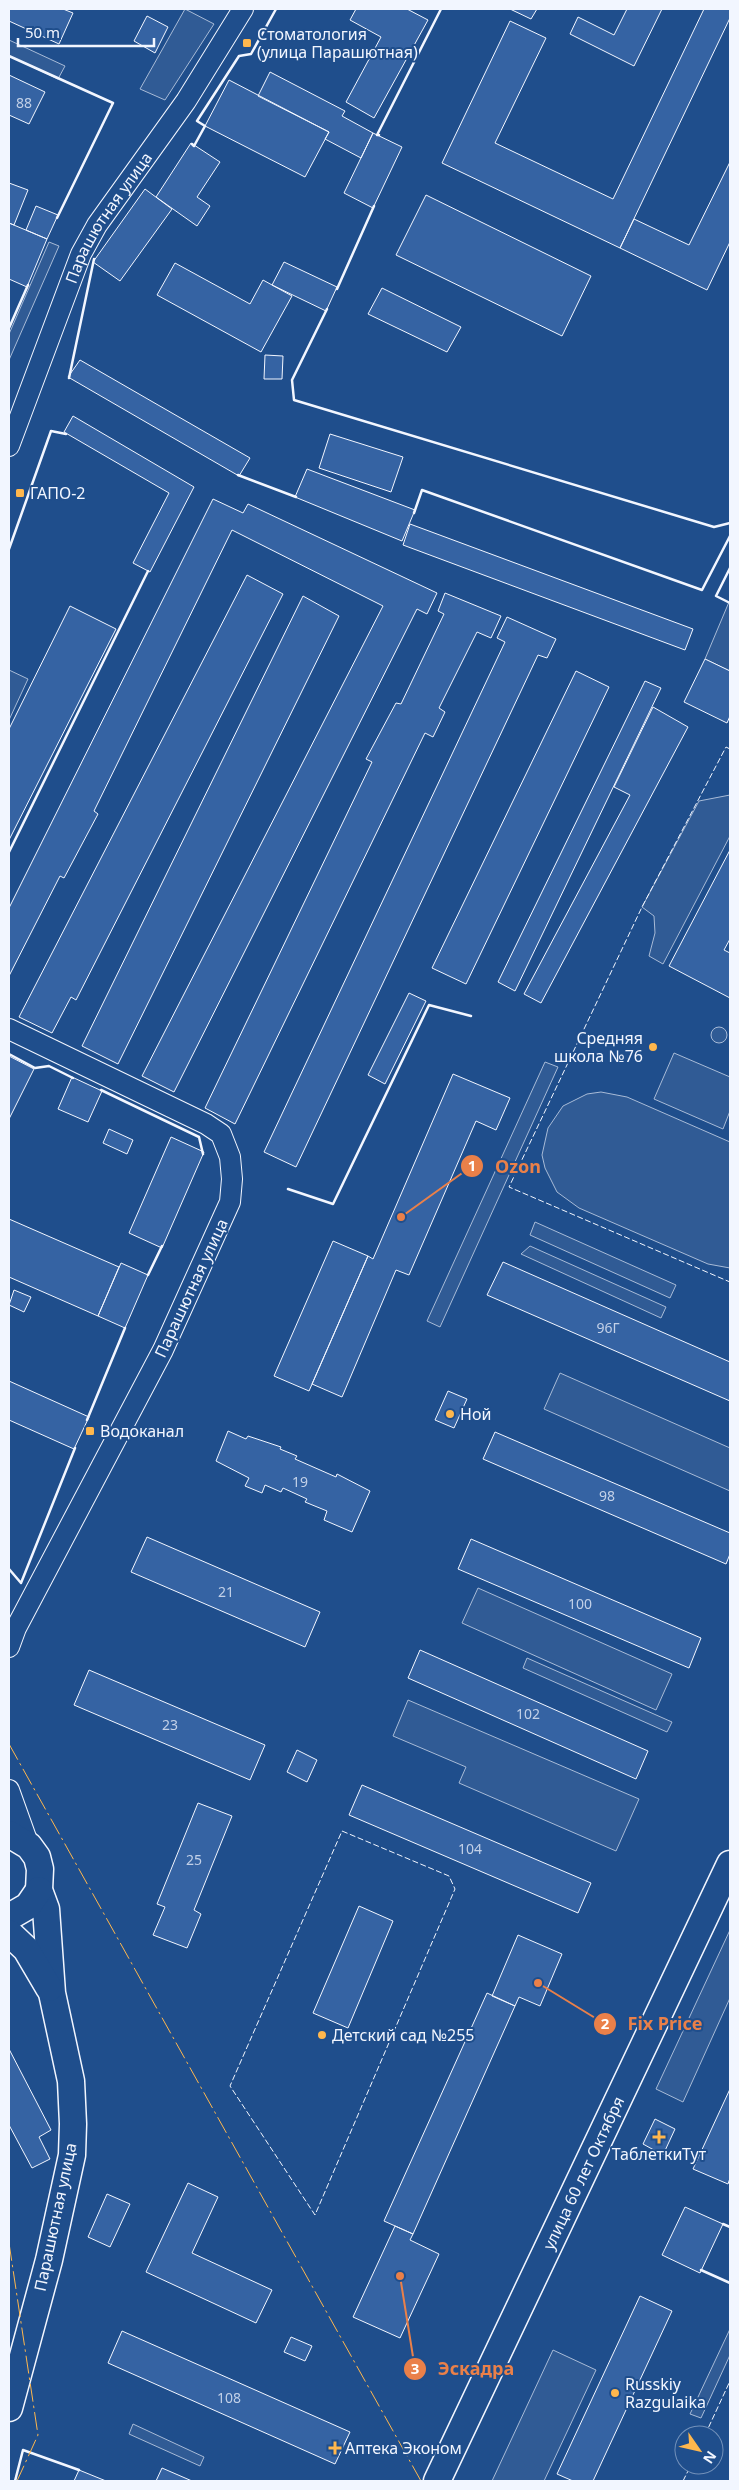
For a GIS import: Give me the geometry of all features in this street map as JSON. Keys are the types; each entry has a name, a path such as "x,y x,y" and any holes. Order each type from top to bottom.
{"main road":[{"path":"19,1840 37,1857 40,1869 39,1890 46,1910 52,1993"},
{"name":"улица 60 лет Октября","path":"437,2481 730,1864"},
{"path":"9,1917 28,1906 39,1890"},
{"path":"9,1933 26,1949 52,1993"},
{"name":"Парашютная улица","path":"9,2408 49,2260 72,2154 71,2081 52,1993"}],"street":[{"name":"Парашютная улица","path":"9,446 81,254 98,225 181,108 243,9"},
{"name":"Парашютная улица","path":"9,1028 192,1116 221,1134 230,1157 232,1179 230,1202 200,1271 156,1363 16,1628 9,1647"},
{"path":"9,1790 19,1840"}],"shaded area":[{"path":"185,9 214,24 165,100 140,89"},
{"path":"9,40 65,66 58,79 9,56"},
{"path":"49,242 59,246 9,360 9,334"},
{"path":"730,603 730,671 705,659"},
{"path":"9,670 28,679 9,720"},
{"path":"730,795 730,836 663,964 649,956 655,933 654,916 642,907 699,801"},
{"path":"719,1027 725,1029 727,1035 725,1041 719,1043 713,1041 711,1035 713,1029"},
{"path":"674,1053 730,1077 730,1111 723,1129 654,1099"},
{"path":"545,1062 558,1067 440,1327 427,1321"},
{"path":"601,1092 627,1097 730,1142 730,1268 708,1264 579,1208 557,1192 545,1168 542,1155 548,1128 563,1106 587,1094"},
{"path":"535,1222 676,1285 670,1298 530,1235"},
{"path":"530,1246 666,1307 661,1318 521,1254"},
{"path":"560,1373 730,1448 730,1491 544,1409"},
{"path":"478,1588 672,1674 656,1710 462,1623"},
{"path":"527,1658 672,1722 667,1732 523,1668"},
{"path":"408,1700 639,1799 616,1851 459,1783 466,1767 393,1736"},
{"path":"730,1930 730,1998 683,2102 656,2089"},
{"path":"730,2329 730,2355 701,2418 690,2414"},
{"path":"553,2350 596,2370 544,2481 492,2481"},
{"path":"133,2424 204,2457 200,2466 129,2434"}],"building":[{"path":"9,9 63,9 73,13 59,44 9,21"},
{"path":"356,9 407,9 428,20 374,118 346,102 381,37 350,20"},
{"path":"510,9 537,9 531,19"},
{"path":"627,9 662,9 634,66 570,34 578,17 614,35"},
{"path":"704,9 730,9 730,18 620,248 442,163 510,21 546,38 495,143 613,199"},
{"path":"147,16 168,27 155,53 134,41"},
{"path":"270,72 345,111 342,116 373,133 361,158 325,139 329,132 258,96"},
{"path":"9,75 45,92 29,124 9,115"},
{"path":"229,80 329,132 305,177 205,126"},
{"path":"373,133 402,147 373,208 344,193"},
{"path":"191,143 220,162 197,197 210,206 197,226 156,197"},
{"path":"730,162 730,242 707,290 620,248 634,219 689,245"},
{"path":"9,183 28,190 14,225 9,223"},
{"path":"145,189 172,209 120,281 93,262"},
{"path":"426,195 591,276 562,336 396,255"},
{"path":"36,206 58,215 47,239 26,230"},
{"path":"9,223 47,239 27,287 9,279"},
{"path":"284,262 337,287 326,311 272,285"},
{"path":"175,263 250,304 263,280 292,296 261,352 157,295"},
{"path":"382,288 461,327 447,352 368,314"},
{"path":"265,355 283,356 282,379 264,379"},
{"path":"80,360 250,458 239,476 68,377"},
{"path":"73,416 194,487 150,572 133,563 169,493 64,432"},
{"path":"330,434 403,457 391,492 319,468"},
{"path":"307,469 415,510 402,541 295,497"},
{"path":"213,499 243,513 248,504 437,593 427,614 417,609 174,1092 142,1076 383,606 232,530 94,811 98,814 64,878 60,876 9,976 9,908"},
{"path":"410,524 693,629 685,650 403,545"},
{"path":"247,575 283,594 76,1000 71,997 52,1033 19,1017"},
{"path":"445,593 501,616 491,638 477,632 439,708 445,712 433,737 425,733 235,1124 205,1108 372,762 366,759 396,703 401,704 444,614 438,611"},
{"path":"303,596 339,616 118,1064 82,1046"},
{"path":"70,606 116,629 9,840 9,729"},
{"path":"507,617 556,639 547,658 538,655 296,1167 264,1152 505,642 497,638"},
{"path":"705,659 730,671 730,716 727,723 684,702"},
{"path":"576,671 609,687 466,984 432,968"},
{"path":"645,681 661,688 515,991 498,982"},
{"path":"653,707 688,727 541,1003 524,994 630,795 614,787"},
{"path":"730,850 730,939 724,950 730,953 730,998 669,966"},
{"path":"409,993 426,1001 385,1084 368,1075"},
{"path":"9,1056 34,1069 9,1119"},
{"path":"453,1074 510,1098 496,1130 476,1121 409,1275 396,1270 342,1397 312,1384 368,1256 373,1259"},
{"path":"72,1077 102,1091 88,1122 58,1109"},
{"path":"109,1129 133,1140 127,1154 103,1143"},
{"path":"171,1137 204,1152 162,1248 129,1233"},
{"path":"9,1219 119,1267 98,1316 9,1277"},
{"path":"333,1241 368,1256 309,1391 274,1376"},
{"path":"503,1262 730,1362 730,1401 487,1295"},
{"path":"121,1263 148,1275 125,1328 98,1316"},
{"path":"14,1290 31,1297 24,1312 9,1305"},
{"path":"9,1381 89,1417 74,1449 9,1420"},
{"path":"448,1391 467,1399 454,1428 435,1420"},
{"path":"228,1431 246,1439 248,1436 281,1447 280,1449 297,1456 295,1459 336,1477 337,1474 370,1491 352,1532 324,1520 327,1511 305,1502 307,1499 283,1488 281,1492 265,1485 262,1493 245,1486 249,1478 216,1461"},
{"path":"495,1432 730,1533 730,1554 726,1564 483,1459"},
{"path":"147,1537 320,1612 305,1647 131,1572"},
{"path":"471,1539 701,1638 689,1668 458,1569"},
{"path":"420,1650 648,1751 636,1779 408,1678"},
{"path":"89,1670 265,1745 250,1780 74,1705"},
{"path":"297,1750 317,1760 307,1782 287,1772"},
{"path":"362,1785 591,1883 578,1913 349,1815"},
{"path":"198,1803 232,1816 194,1910 201,1914 187,1948 153,1935 165,1907 157,1904"},
{"path":"359,1906 393,1921 348,2028 313,2013"},
{"path":"518,1935 562,1954 540,2006 519,1997 515,2006 492,1996"},
{"path":"487,1993 515,2006 413,2234 384,2221"},
{"path":"9,2049 51,2130 39,2137 50,2159 32,2168 9,2125"},
{"path":"730,2089 730,2178 728,2184 693,2169"},
{"name":"ТаблеткиТут","path":"655,2119 675,2129 663,2155 643,2144"},
{"path":"188,2183 218,2197 192,2253 272,2290 256,2323 146,2272"},
{"path":"107,2194 130,2204 110,2247 88,2237"},
{"path":"685,2207 723,2224 700,2273 662,2255"},
{"path":"395,2226 413,2234 410,2240 439,2254 400,2338 353,2317"},
{"path":"640,2296 672,2311 593,2481 573,2481 557,2474"},
{"path":"122,2331 350,2432 335,2464 108,2363"},
{"path":"291,2337 312,2346 305,2361 284,2352"},
{"path":"162,2468 192,2481 156,2481"},
{"path":"79,2470 106,2481 74,2481"}],"fence":[{"path":"730,749 726,747 642,907 509,1187 730,1282"},
{"path":"342,1831 449,1876 455,1889 315,2215 230,2086 342,1831"},
{"path":"710,2425 730,2381"},
{"path":"683,2481 686,2475"}],"wall":[{"path":"192,144 194,146 205,126 197,121 239,56 251,54 276,9"},
{"path":"379,135 377,135 441,9"},
{"path":"9,56 113,103 57,218"},
{"path":"337,289 374,206"},
{"path":"69,378 94,259"},
{"path":"9,328 28,285"},
{"path":"327,309 292,380 294,400 714,527 730,523"},
{"path":"9,549 51,431 66,434"},
{"path":"238,475 296,497"},
{"path":"414,513 422,490 702,590 730,536"},
{"path":"730,568 716,596 730,603"},
{"path":"9,852 148,571"},
{"path":"288,1189 333,1204 429,1005 471,1016"},
{"path":"9,1054 35,1068 49,1066 73,1078"},
{"path":"101,1090 199,1137 203,1154"},
{"path":"148,1275 162,1246"},
{"path":"87,1420 125,1328"},
{"path":"9,1569 21,1583 75,1448"},
{"path":"723,2224 730,2227"},
{"path":"701,2270 730,2283"},
{"path":"15,2481 23,2450 79,2470"}],"power":[{"path":"9,1744 421,2481"},
{"path":"9,2243 38,2435 17,2481"}],"place":[{"name":"Стоматология (улица Парашютная)","path":"247,43"},
{"name":"ГАПО-2","path":"20,493"},
{"name":"Средняя школа №76","path":"653,1047"},
{"name":"Ozon","path":"401,1217"},
{"name":"Ной","path":"450,1414"},
{"name":"Водоканал","path":"90,1431"},
{"name":"Fix Price","path":"538,1983"},
{"name":"Детский сад №255","path":"322,2035"},
{"name":"ТаблеткиТут","path":"659,2137"},
{"name":"Эскадра","path":"400,2276"},
{"name":"Russkiy Razgulaika","path":"615,2393"},
{"name":"Аптека Эконом","path":"335,2448"}]}
